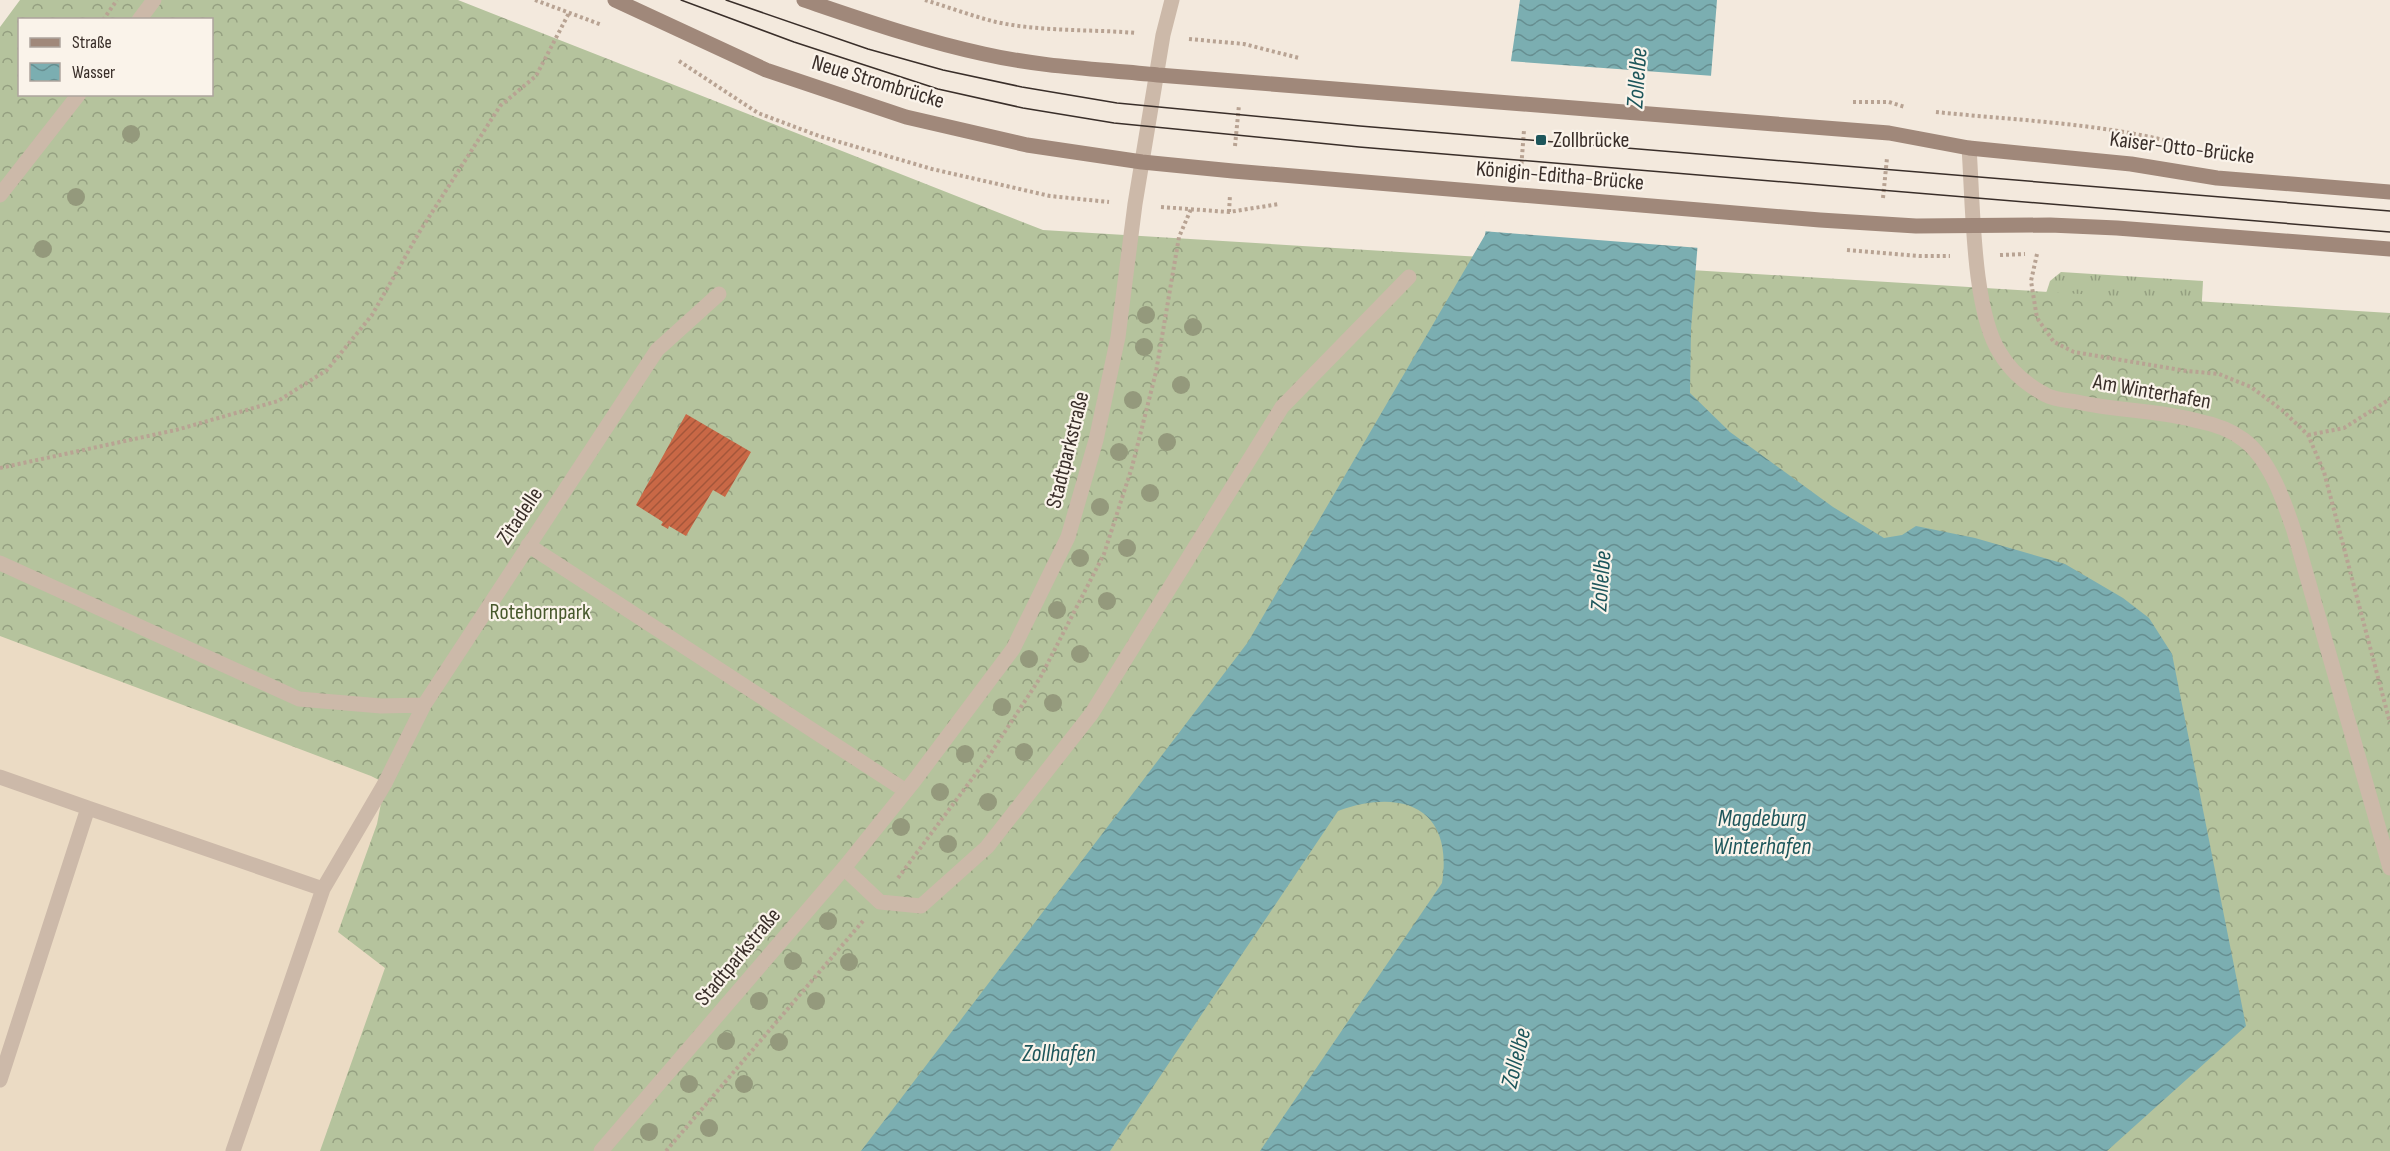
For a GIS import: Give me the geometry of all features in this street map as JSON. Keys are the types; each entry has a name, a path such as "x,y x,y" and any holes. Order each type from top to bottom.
{"main road":[{"name":"Neue Strombrücke","path":"615,0 766,70 906,117 1027,146 1142,162"},
{"path":"804,0 928,40 986,54 1040,63 1158,75 1889,133 1969,148"},
{"name":"Kaiser-Otto-Brücke","path":"1969,148 2131,164 2217,178 2390,192"},
{"name":"Königin-Editha-Brücke","path":"1142,162 1820,220 1916,226 1975,225"},
{"path":"1975,225 2050,225 2213,234 2390,249"}],"street":[{"path":"140,18 154,0"},
{"path":"1158,75 1163,35 1172,0"},
{"name":"Stadtparkstraße","path":"601,1151 844,868 906,791 1013,648 1068,537 1096,440 1118,337 1142,162 1158,75"},
{"path":"0,195 78,96"},
{"name":"Am Winterhafen","path":"1969,148 1977,255 1986,322 1999,352 2019,378 2048,396 2096,406 2175,414 2216,425 2244,440 2265,465 2283,499 2294,531 2390,868"},
{"path":"844,868 880,902 921,906 987,847 1092,713 1282,407 1409,277"},
{"name":"Zitadelle","path":"233,1151 323,890 385,783 424,705 657,350 719,294"},
{"path":"528,545 906,791"},
{"path":"0,563 299,699 381,706 424,705"},
{"path":"0,777 323,890"},
{"path":"0,1080 88,808"}],"path":[{"path":"104,18 117,0"},
{"path":"0,468 176,430 278,401 327,370 372,315 420,231 500,106 536,76 569,13 535,0"},
{"path":"925,0 997,22 1016,25 1045,29 1093,29 1244,44 1301,58"},
{"path":"1229,212 1244,44"},
{"path":"1908,108 1889,102 1889,133 1878,253 1919,256 2047,254"},
{"path":"1929,112 2093,128 2151,136 2174,142"},
{"path":"1191,209 1229,212 1281,203"},
{"path":"2308,435 2344,428 2390,399"},
{"path":"666,1151 869,914"}],"green space":[{"name":"Rotehornpark","path":"20,0 458,0 1043,230 2390,313 2390,1151 0,1151 0,27"},
{"path":"2061,272 2203,281 2201,318 2043,303 2050,281"}],"shaded area":[{"path":"0,636 385,783 377,824 338,932 385,968 320,1151 0,1151"}],"water":[{"name":"Magdeburg Winterhafen","path":"1520,0 1717,0 1691,329 1690,393 1730,432 1833,507 1884,538 1902,535 1916,526 1975,538 2065,564 2123,598 2149,618 2172,654 2246,1026 2107,1151 1260,1151 1442,883 1444,857 1440,836 1431,821 1418,810 1402,804 1383,802 1361,804 1338,811 1110,1151 861,1151 1248,642 1485,235"}],"pier":[{"path":"1508,61 1714,76 1700,248 1482,231"}],"building":[{"path":"686,414 751,452 725,497 713,490 686,536 669,526 668,529 661,525 663,522 636,505"}],"tram line":[{"path":"681,0 794,42 938,89 1023,108 1114,123 1359,147 2390,232"},
{"path":"726,0 868,49 943,70 1022,87 1117,103 1360,126 2390,211"}],"place":[{"name":"Zollbrücke","path":"1541,140"}],"water label":[{"name":"Zollelbe","path":"1637,78"},
{"name":"Zollelbe","path":"1601,581"},
{"name":"Zollhafen","path":"1059,1053"},
{"name":"Zollelbe","path":"1516,1058"}]}
